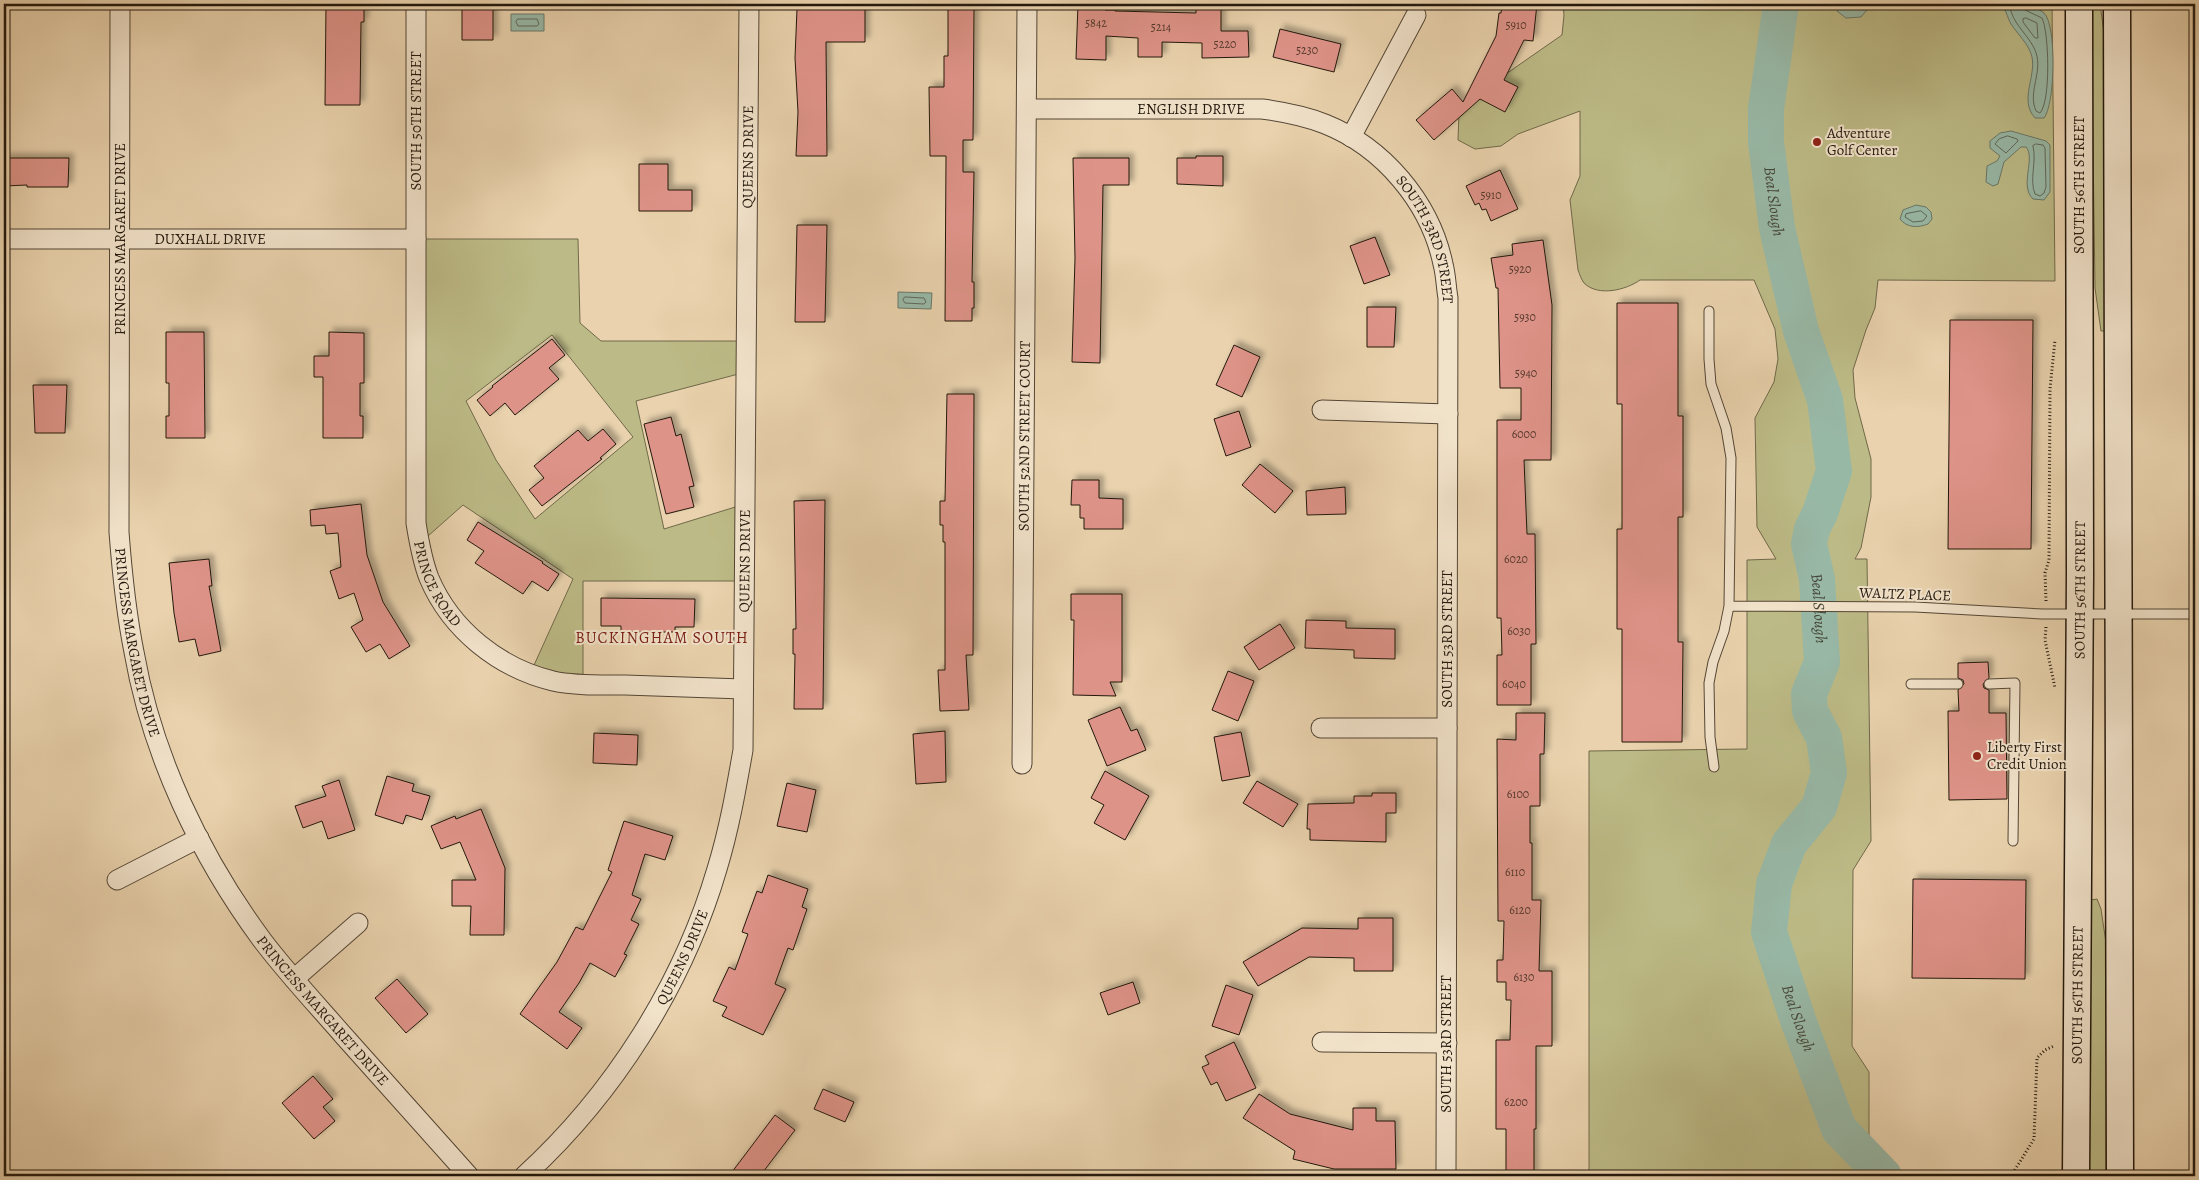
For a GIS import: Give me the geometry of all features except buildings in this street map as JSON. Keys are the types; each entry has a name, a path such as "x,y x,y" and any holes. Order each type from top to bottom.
{"main road":[{"name":"SOUTH 56TH STREET","path":"2076,1176 2080,614 2079,4"},
{"path":"2117,4 2120,1176"}],"street":[{"name":"PRINCESS MARGARET DRIVE","path":"120,4 120,532 123,587 134,654 150,717 172,779 199,838 238,904 262,940 294,979 469,1176"},
{"name":"SOUTH 50TH STREET","path":"416,4 416,239"},
{"name":"QUEENS DRIVE","path":"524,1176 574,1125 609,1082 644,1032 674,977 693,936 717,869 733,810 743,750 749,4"},
{"name":"SOUTH 52ND STREET COURT","path":"1022,764 1027,4"},
{"path":"1351,137 1416,15"},
{"name":"ENGLISH DRIVE","path":"1027,109 1262,109 1300,116 1324,123 1351,137"},
{"name":"SOUTH 53RD STREET","path":"1351,137 1378,156 1401,179 1420,205 1434,234 1443,264 1448,298 1446,1176"},
{"name":"DUXHALL DRIVE","path":"4,239 416,239"},
{"name":"PRINCE ROAD","path":"416,239 416,523 421,555 430,579 442,602 461,627 480,645 501,660 530,674 555,681 583,684 743,689"},
{"path":"1322,410 1448,414"},
{"path":"1321,728 1447,728"},
{"path":"117,880 199,838"},
{"path":"294,979 358,922"},
{"path":"1322,1042 1447,1042"}],"lane":[{"path":"1708,311 1708,359 1711,384 1730,446 1729,606 1709,683 1710,736 1714,767"},
{"name":"WALTZ PLACE","path":"1729,606 1915,607 1990,613 2195,614"},
{"path":"1989,684 2015,683 2013,841"},
{"path":"1911,684 1958,684"}],"shaded area":[{"path":"1563,4 2052,4 2055,281 1878,280 1875,308 1853,370 1855,398 1871,459 1871,497 1861,548 1855,559 1867,559 1871,841 1853,870 1852,1046 1869,1072 1869,1174 1867,1176 1589,1176 1589,751 1747,749 1747,560 1776,559 1757,527 1755,418 1774,382 1778,359 1775,329 1754,280 1640,280 1627,287 1604,291 1597,290 1584,283 1578,270 1570,200 1580,176 1580,111 1518,134 1501,146 1475,149 1458,140 1459,113 1503,76 1562,35"},
{"path":"2091,4 2100,4 2107,53 2108,331 2101,331 2095,288"},
{"path":"416,239 578,239 580,323 601,341 746,341 746,372 636,401 664,529 745,504 744,581 583,581 583,684 530,674 573,579 463,505 419,544","holes":["552,335 633,437 535,519 496,460 466,401"]},
{"path":"2097,899 2101,909 2106,943 2106,1176 2089,1176 2087,979 2091,900"}],"water":[{"path":"1836,4 1867,4 1867,10 1861,17 1846,18 1837,11"},
{"path":"2000,4 2034,7 2044,13 2048,20 2053,48 2053,65 2048,110 2044,118 2035,118 2028,104 2033,65 2031,52 2011,24"},
{"path":"511,14 544,14 544,31 511,31"},
{"path":"2011,131 2046,141 2050,145 2050,192 2044,200 2033,199 2029,193 2027,180 2029,152 2026,147 2021,147 2004,162 1998,184 1993,186 1986,182 1987,166 1997,161 2000,156 1990,148 1990,141 2000,133"},
{"path":"1916,205 1926,207 1931,212 1932,219 1928,224 1913,226 1906,224 1900,219 1903,210"},
{"path":"898,292 932,293 931,309 898,308"}],"waterway":[{"name":"Beal Slough","path":"1781,4 1766,109 1766,142 1777,228 1801,331 1825,400 1834,471 1820,513 1812,529 1809,544 1817,579 1822,662 1809,694 1810,711 1824,738 1829,773 1819,807 1789,844 1774,884 1769,932 1798,1020 1839,1129 1884,1176"}],"place":[{"name":"Adventure Golf Center","path":"1817,142"},
{"name":"Liberty First Credit Union","path":"1977,756"}],"district":[{"name":"BUCKINGHAM SOUTH","path":"662,638"}]}
